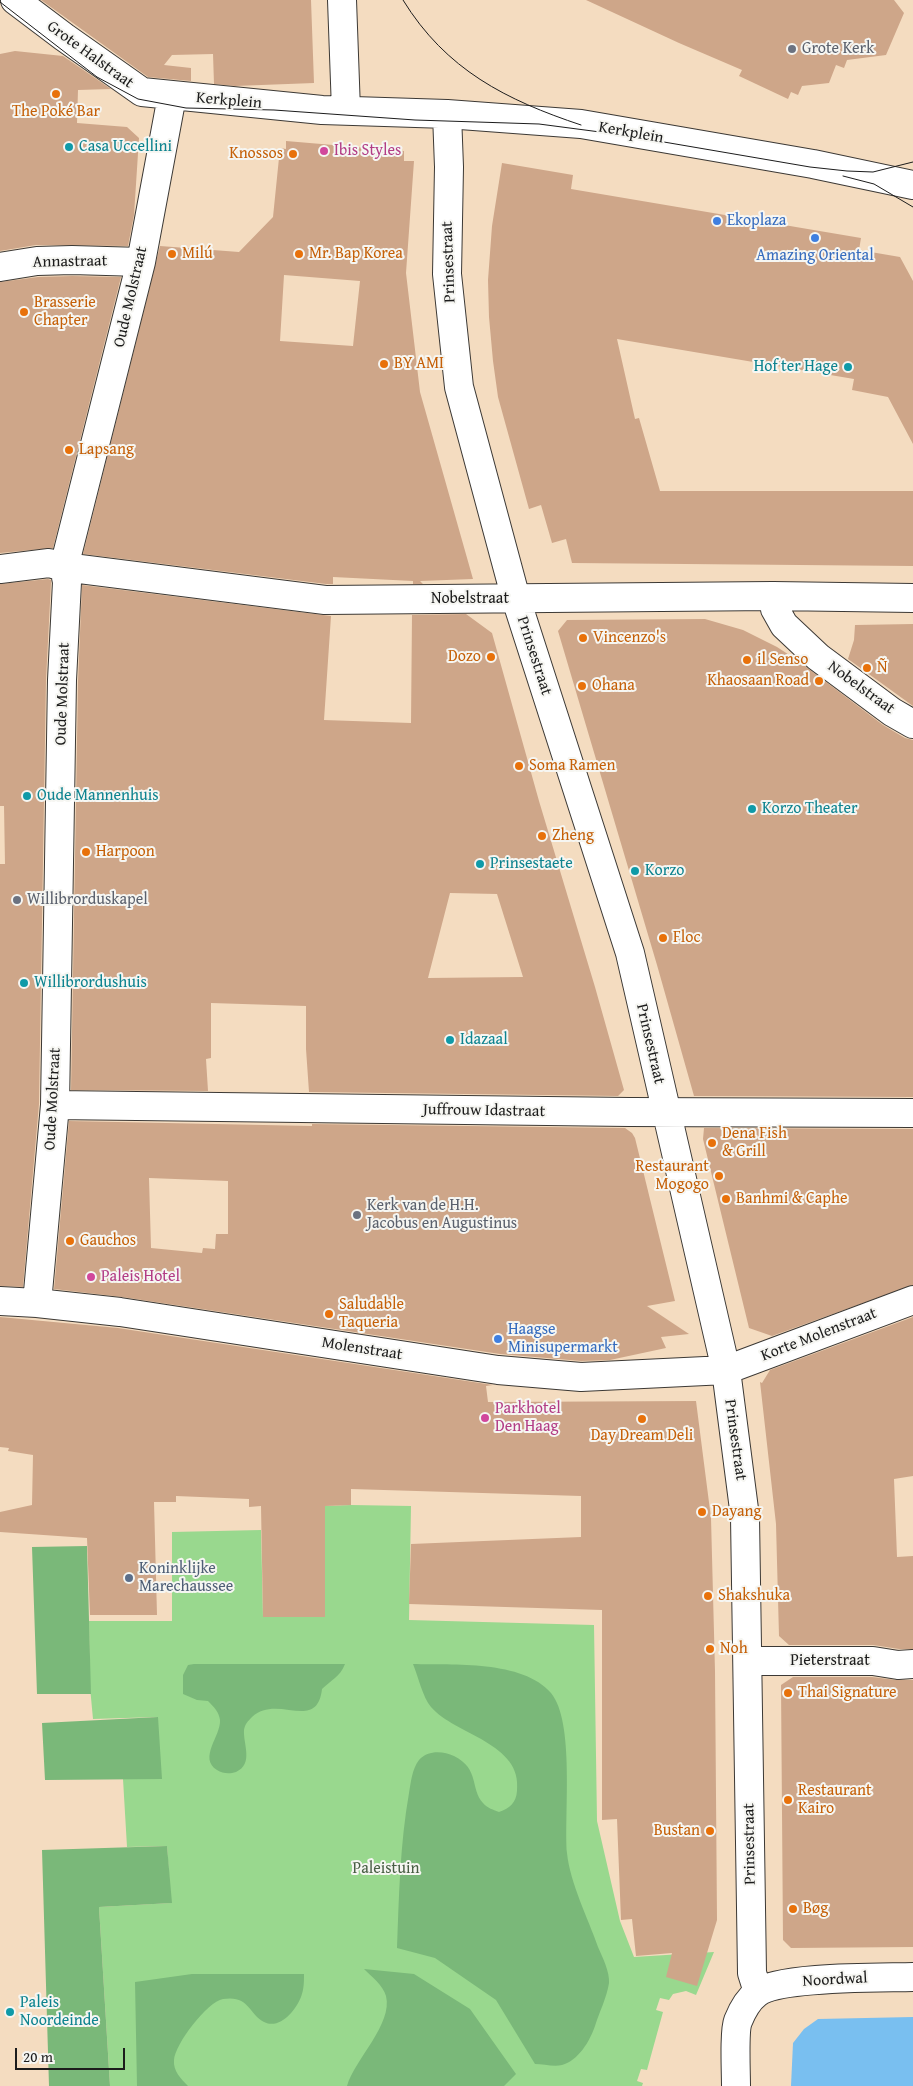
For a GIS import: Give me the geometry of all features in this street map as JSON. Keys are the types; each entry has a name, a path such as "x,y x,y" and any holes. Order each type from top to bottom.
{"street":[{"name":"Grote Halstraat","path":"15,0 142,92 172,96"},
{"path":"342,0 346,110"},
{"name":"Kerkplein","path":"172,96 322,110 447,114 581,124 813,164 913,185"},
{"name":"Oude Molstraat","path":"37,1303 55,1105 62,690 66,582 64,568 141,262 172,96"},
{"name":"Prinsestraat","path":"447,114 449,167 447,274 459,386 516,599 630,953 726,1370 745,1517 752,1973 758,1992"},
{"name":"Annastraat","path":"0,267 36,261 141,262"},
{"name":"Nobelstraat","path":"0,569 49,563 64,568 325,600 773,596 775,609 784,625 818,657 892,712 913,724"},
{"path":"773,596 913,598"},
{"name":"Juffrouw Idastraat","path":"55,1105 666,1113 913,1113"},
{"name":"Korte Molenstraat","path":"726,1370 913,1300"},
{"name":"Molenstraat","path":"0,1302 37,1303 120,1312 498,1370 581,1377 726,1370"},
{"name":"Pieterstraat","path":"748,1661 873,1661 898,1665 913,1664"},
{"name":"Noordwal","path":"758,1992 802,1981 913,1977"},
{"path":"736,2086 737,2022 747,2004 758,1992"}],"green space":[{"name":"Paleistuin","path":"325,1506 411,1506 409,1620 594,1625 597,1821 620,1921 634,1957 714,1952 696,1995 686,1991 673,1994 669,2000 660,1998 656,2010 663,2012 647,2070 641,2069 637,2081 643,2083 642,2086 110,2086 99,1907 171,1903 167,1846 127,1847 123,1779 158,1717 93,1719 90,1687 89,1621 172,1621 172,1532 261,1530 263,1617 325,1617"},
{"path":"87,1546 91,1694 37,1694 32,1547"},
{"path":"345,1664 338,1675 322,1689 319,1702 312,1709 304,1711 273,1709 262,1711 252,1717 244,1730 245,1764 236,1772 229,1773 217,1770 212,1765 210,1759 220,1720 217,1712 208,1701 197,1700 183,1694 183,1675 188,1665"},
{"path":"413,1664 486,1666 523,1675 539,1682 551,1693 558,1707 566,1746 566,1836 569,1864 575,1888 605,1964 609,1979 607,1994 590,2038 583,2050 568,2063 552,2066 535,2064 496,2000 435,1958 397,1948 400,1870 406,1812 412,1776 419,1760 427,1754 440,1752 454,1756 462,1761 471,1773 483,1803 499,1812 512,1805 517,1791 516,1775 509,1762 499,1751 442,1717 431,1707 423,1693"},
{"path":"158,1717 162,1779 45,1780 42,1723"},
{"path":"167,1846 172,1903 99,1907 110,2086 49,2086 42,1850"},
{"path":"364,1969 414,1974 470,2009 516,2074 504,2086 347,2086 357,2064 379,2030 387,2007 386,1996 382,1988"},
{"path":"192,1974 304,1974 304,1985 301,1997 295,2008 287,2017 276,2023 264,2022 243,2002 238,2000 232,1998 216,2002 193,2025 176,2053 174,2060 176,2071 188,2086 137,2086 135,1982"}],"water":[{"path":"913,2017 913,2086 791,2086 793,2043 804,2029 818,2019"}],"building":[{"path":"41,0 311,0 314,83 235,86 214,84 213,54 172,55 164,65 191,68 191,81 148,77"},
{"name":"Grote Kerk","path":"586,0 894,0 904,13 886,55 847,60 844,68 836,65 829,83 802,86 798,95 791,92 788,99 739,76 742,70"},
{"name":"Casa Uccellini","path":"15,51 63,56 111,89 78,90 77,123 127,127 139,138 134,215 128,246 36,245 0,251 0,54"},
{"path":"286,141 404,151 404,161 414,161 406,273 420,392 473,579 420,581 423,584 413,584 413,581 333,577 333,584 326,584 83,554 160,246 239,252 273,217 280,148 286,149","holes":["284,275 360,281 353,346 280,341"]},
{"name":"Hof ter Hage","path":"502,163 573,175 571,189 861,238 859,250 900,257 913,281 913,444 888,397 852,390 854,379 617,339 635,419 639,418 660,491 913,491 913,566 572,563 566,539 552,543 541,505 529,509 498,397 489,317 488,280 492,226"},
{"path":"38,277 121,277 53,548 0,553 0,282"},
{"path":"51,580 51,583 46,680 39,1104 23,1287 0,1286 0,864 5,864 4,806 0,806 0,584"},
{"path":"82,585 331,616 324,720 411,723 412,615 466,614 492,633 624,1090 618,1096 309,1092 306,1006 211,1003 211,1058 206,1059 208,1091 71,1090 78,681","holes":["450,893 497,894 523,977 428,978"]},
{"path":"705,619 743,630 777,647 883,725 905,738 913,740 913,1097 694,1096 558,631 567,620"},
{"path":"913,624 913,706 848,659 854,640 855,625"},
{"path":"69,1121 312,1126 312,1124 625,1128 635,1138 675,1301 647,1306 689,1334 661,1337 666,1348 610,1360 581,1361 500,1354 122,1297 54,1289","holes":["149,1178 228,1181 228,1234 216,1234 215,1249 203,1248 202,1253 151,1248"]},
{"path":"704,1128 913,1129 913,1285 772,1336 749,1328 703,1139"},
{"path":"0,1317 118,1328 493,1385 486,1386 488,1402 696,1401 711,1518 715,1671 717,1920 697,1986 666,1977 672,1953 636,1956 632,1919 621,1920 617,1819 602,1820 602,1610 409,1604 411,1544 581,1537 581,1496 351,1489 351,1505 325,1506 325,1617 263,1617 261,1506 249,1507 249,1499 176,1496 176,1502 154,1502 157,1615 90,1615 87,1538 0,1532 0,1512 32,1505 33,1455 8,1451 9,1448 0,1447"},
{"path":"913,1317 913,1476 894,1479 897,1557 913,1556 913,1649 873,1645 789,1645 779,1636 776,1524 760,1382 762,1383 770,1370"},
{"path":"793,1677 872,1677 913,1680 913,1947 791,1948 783,1940 781,1685"}],"tram line":[{"path":"403,0 438,46 458,64 503,93 528,105 581,125"},
{"path":"0,2 97,77 138,99 186,108 274,110 415,120 539,124 623,135 810,167 847,171 873,172 913,162"},
{"path":"843,176 874,184 913,207"}],"place":[{"name":"Grote Kerk","path":"792,49"},
{"name":"The Poké Bar","path":"56,94"},
{"name":"Casa Uccellini","path":"69,147"},
{"name":"Ibis Styles","path":"324,151"},
{"name":"Knossos","path":"293,154"},
{"name":"Ekoplaza","path":"717,221"},
{"name":"Amazing Oriental","path":"815,238"},
{"name":"Milú","path":"172,254"},
{"name":"Mr. Bap Korea","path":"299,254"},
{"name":"Brasserie Chapter","path":"24,312"},
{"name":"BY AMI","path":"384,364"},
{"name":"Hof ter Hage","path":"848,367"},
{"name":"Lapsang","path":"69,450"},
{"name":"Vincenzo's","path":"583,638"},
{"name":"Dozo","path":"491,657"},
{"name":"il Senso","path":"747,660"},
{"name":"Ñ","path":"867,668"},
{"name":"Khaosaan Road","path":"819,681"},
{"name":"Ohana","path":"582,686"},
{"name":"Soma Ramen","path":"519,766"},
{"name":"Oude Mannenhuis","path":"27,796"},
{"name":"Korzo Theater","path":"752,809"},
{"name":"Zheng","path":"542,836"},
{"name":"Harpoon","path":"86,852"},
{"name":"Prinsestaete","path":"480,864"},
{"name":"Korzo","path":"635,871"},
{"name":"Willibrorduskapel","path":"17,900"},
{"name":"Floc","path":"663,938"},
{"name":"Willibrordushuis","path":"24,983"},
{"name":"Idazaal","path":"450,1040"},
{"name":"Dena Fish & Grill","path":"712,1143"},
{"name":"Restaurant Mogogo","path":"719,1176"},
{"name":"Banhmi & Caphe","path":"726,1199"},
{"name":"Kerk van de H.H. Jacobus en Augustinus","path":"357,1215"},
{"name":"Gauchos","path":"70,1241"},
{"name":"Paleis Hotel","path":"91,1277"},
{"name":"Saludable Taqueria","path":"329,1314"},
{"name":"Haagse Minisupermarkt","path":"498,1339"},
{"name":"Parkhotel Den Haag","path":"485,1418"},
{"name":"Day Dream Deli","path":"642,1419"},
{"name":"Dayang","path":"702,1512"},
{"name":"Koninklijke Marechaussee","path":"129,1578"},
{"name":"Shakshuka","path":"708,1596"},
{"name":"Noh","path":"710,1649"},
{"name":"Thai Signature","path":"788,1693"},
{"name":"Restaurant Kairo","path":"788,1800"},
{"name":"Bustan","path":"710,1831"},
{"name":"Bøg","path":"793,1909"},
{"name":"Paleis Noordeinde","path":"10,2012"}]}
